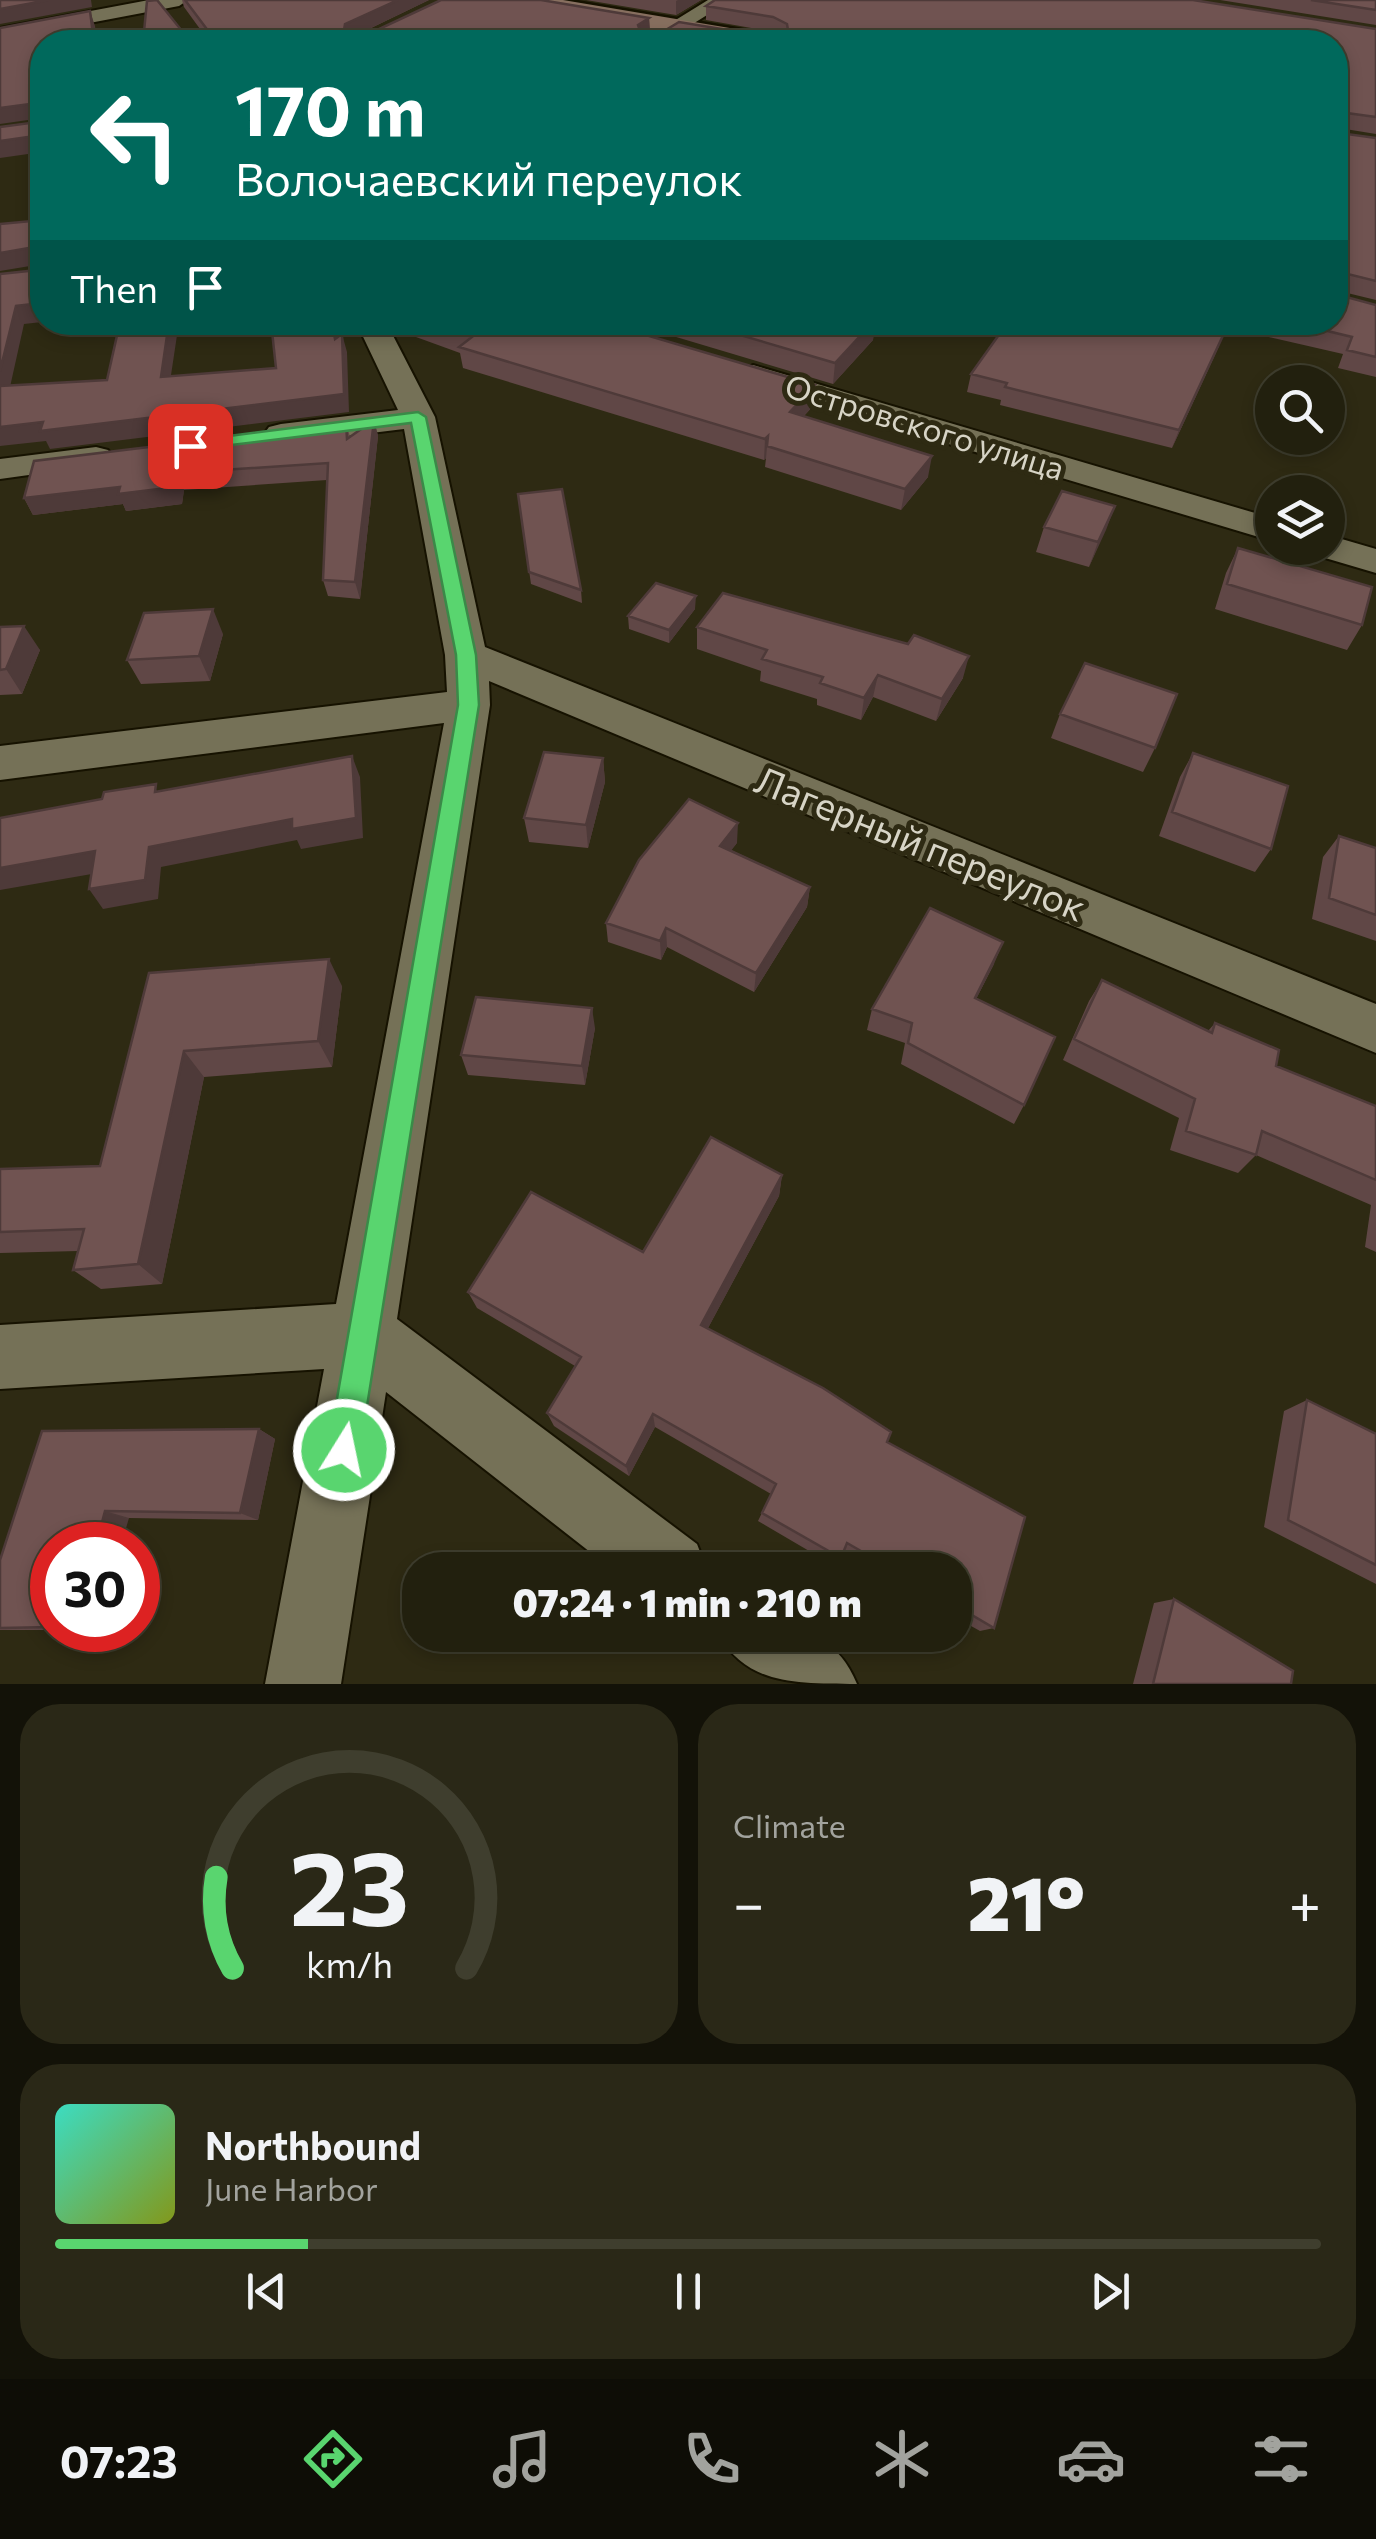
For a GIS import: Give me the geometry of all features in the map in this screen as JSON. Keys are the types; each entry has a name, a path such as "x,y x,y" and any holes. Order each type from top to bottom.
{"main road":[{"path":"524,0 702,30"}],"street":[{"path":"671,30 722,0"},
{"path":"0,34 174,6"},
{"path":"304,1684 364,1334 467,680 418,417 378,335"},
{"name":"Островского улица","path":"728,368 1255,525"},
{"path":"247,438 418,417"},
{"path":"0,469 133,452"},
{"path":"1345,552 1376,561"},
{"name":"Лагерный переулок","path":"0,763 467,680 1376,1029"},
{"path":"0,1357 364,1334 648,1552"},
{"path":"778,1652 820,1684"}],"building":[{"path":"0,0 49,0 0,9"},
{"path":"157,0 181,30 144,30 147,1"},
{"path":"185,0 398,0 345,24 344,30 190,30 206,28"},
{"path":"441,0 541,0 649,18 638,25 640,30 377,30"},
{"path":"715,0 1193,0 1376,29 1376,117 1348,113 1348,30 788,30 787,24 773,17 706,6"},
{"path":"1311,0 1376,0 1376,10"},
{"path":"90,11 92,30 30,30 30,104 0,108 0,28"},
{"path":"679,22 728,30 666,30"},
{"path":"30,123 30,137 0,141 0,127"},
{"path":"1348,134 1376,138 1376,281 1348,274"},
{"path":"30,221 30,248 0,253 0,224"},
{"path":"30,271 30,304 16,306 0,371 0,274"},
{"path":"1348,297 1376,305 1376,357 1347,350 1352,337 1344,335 1348,335"},
{"path":"117,335 167,335 161,377 276,368 272,335 334,335 335,339 342,335 344,394 40,431 43,422 0,427 0,386 107,380"},
{"path":"466,335 646,335 815,385 790,412 932,456 905,489 767,446 768,436 765,439 459,347 472,337"},
{"path":"740,335 861,335 835,363"},
{"path":"999,335 1223,335 1179,430 1005,387 1007,383 971,374"},
{"path":"374,420 355,582 323,580 328,463 177,473 175,487 118,494 120,487 24,498 34,461 346,423 347,439"},
{"path":"562,489 581,590 529,572 518,494"},
{"path":"1062,491 1115,506 1098,542 1044,527"},
{"path":"1238,548 1255,553 1255,565 1296,565 1372,587 1362,625 1227,584"},
{"path":"656,583 696,596 669,630 628,616"},
{"path":"723,593 908,644 914,635 969,656 942,699 878,675 864,698 820,683 823,677 762,659 767,650 697,627"},
{"path":"213,609 199,656 127,660 144,613"},
{"path":"24,626 6,669 0,670 0,627"},
{"path":"1085,663 1177,694 1155,748 1060,714"},
{"path":"544,752 603,758 586,825 524,818"},
{"path":"1193,753 1288,786 1271,849 1172,812"},
{"path":"352,756 356,818 292,829 292,819 149,847 145,880 89,889 95,851 0,868 0,818 102,799 104,792 156,784 155,792"},
{"path":"689,799 738,823 720,846 810,887 756,973 666,928 660,941 606,923 639,860"},
{"path":"1339,836 1376,848 1376,915 1329,898"},
{"path":"930,908 1003,942 975,998 1055,1037 1024,1105 908,1043 912,1023 872,1009"},
{"path":"329,959 318,1041 184,1051 138,1264 73,1270 84,1229 0,1232 0,1169 100,1166 149,973"},
{"path":"1102,980 1212,1033 1215,1023 1279,1050 1276,1066 1376,1106 1376,1180 1262,1131 1256,1155 1186,1131 1195,1099 1074,1039"},
{"path":"476,997 592,1008 582,1066 461,1055"},
{"path":"711,1137 782,1175 701,1325 823,1388 891,1432 887,1442 1025,1517 994,1628 972,1615 972,1552 863,1552 847,1543 843,1552 830,1552 762,1513 776,1484 653,1414 626,1466 547,1413 581,1357 468,1292 531,1192 643,1252"},
{"path":"1307,1400 1376,1434 1376,1565 1288,1520"},
{"path":"259,1429 240,1513 105,1511 102,1522 30,1522 30,1627 0,1628 0,1560 42,1431"},
{"path":"1174,1599 1293,1671 1291,1684 1153,1684"}],"route":[{"path":"190,446 418,417 466,655 468,705 344,1450"}]}
